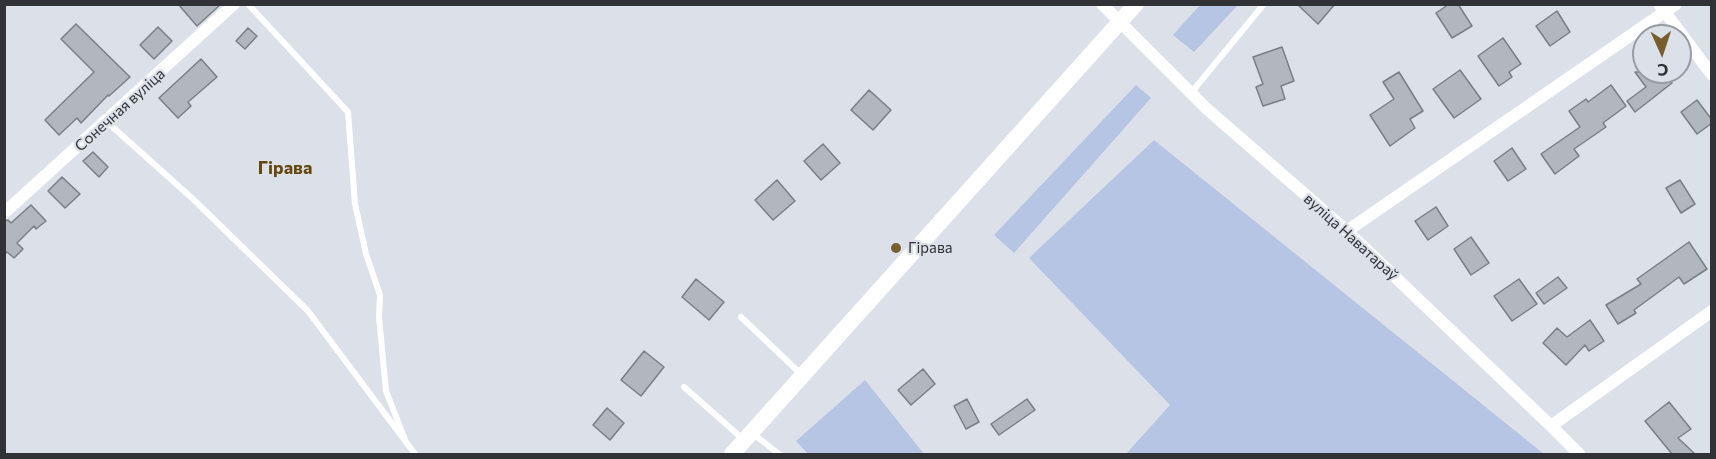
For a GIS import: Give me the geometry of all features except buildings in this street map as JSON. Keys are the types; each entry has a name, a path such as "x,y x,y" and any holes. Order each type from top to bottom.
{"main road":[{"path":"732,454 1136,4"}],"street":[{"name":"Сонечная вуліца","path":"4,213 107,122 234,4"},
{"name":"вуліца Наватараў","path":"1102,4 1191,93 1347,231 1579,454"},
{"path":"1347,231 1662,8 1676,4"},
{"path":"1662,8 1712,75"},
{"path":"1551,426 1712,311"}],"lane":[{"path":"248,4 348,112 355,204 366,254 380,295 379,317 386,391 406,442"},
{"path":"1191,93 1264,4"},
{"path":"107,122 193,199 308,311 415,454"},
{"path":"741,317 803,375"},
{"path":"684,387 748,436 779,454"}],"shaded area":[{"path":"1200,5 1238,5 1194,52 1173,35"},
{"path":"1136,85 1151,98 1014,253 994,235"},
{"path":"1154,140 1544,454 1126,454 1170,405 1029,258"},
{"path":"865,380 924,454 808,454 796,441"}],"place":[{"name":"Гірава","path":"896,248"}],"district":[{"name":"Гірава","path":"285,168"}]}
